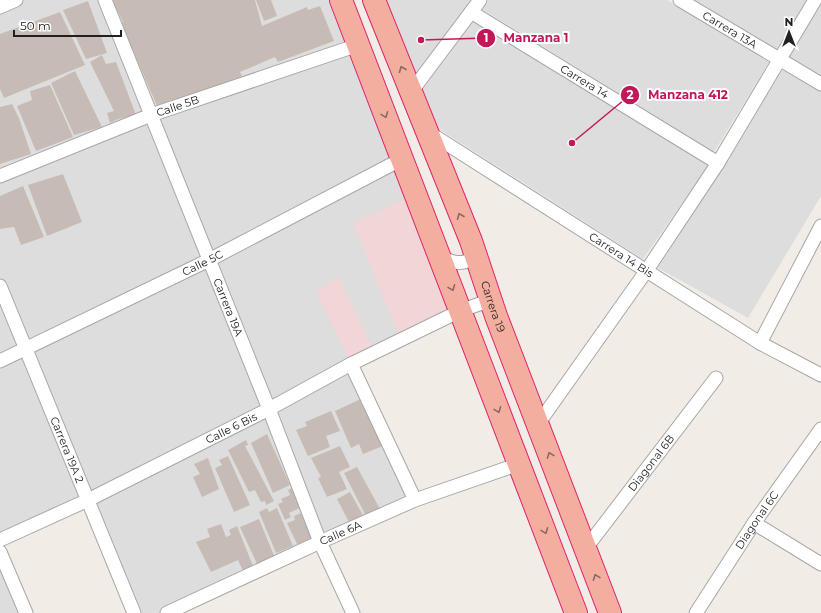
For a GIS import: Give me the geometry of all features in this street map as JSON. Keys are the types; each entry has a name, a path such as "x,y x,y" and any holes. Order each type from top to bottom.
{"highway":[{"path":"341,0 576,613"},
{"name":"Carrera 19","path":"374,0 470,241 496,316 610,613"}],"street":[{"path":"0,7 16,0"},
{"name":"Carrera 19A","path":"105,0 269,409 320,542 353,613"},
{"path":"411,92 480,0"},
{"path":"538,424 647,270 718,163 815,0"},
{"name":"Carrera 13A","path":"684,1 821,84"},
{"name":"Carrera 14","path":"472,12 718,163"},
{"name":"Calle 5B","path":"0,176 151,115 358,45"},
{"name":"Carrera 14 Bis","path":"425,130 760,343 821,375"},
{"name":"Calle 5C","path":"0,361 209,260 402,159"},
{"path":"760,343 821,226"},
{"path":"439,256 451,262 463,263 468,261 472,255 470,241"},
{"name":"Carrera 19A 2","path":"0,286 134,613"},
{"name":"Calle 6 Bis","path":"0,540 88,500 269,409 351,364 460,311 482,303 488,306 496,316"},
{"path":"351,364 415,500"},
{"name":"Diagonal 6B","path":"586,548 716,378"},
{"name":"Diagonal 6C","path":"696,613 754,523 821,428"},
{"name":"Calle 6A","path":"167,613 415,500 519,464"},
{"path":"754,523 821,564"},
{"path":"0,552 26,613"}],"shaded area":[{"path":"0,0 341,0 416,194 401,341 351,364 415,500 167,613 134,613 88,500 0,540"},
{"path":"383,0 472,0 414,79"},
{"path":"489,0 667,0 770,61 714,152 482,9"},
{"path":"813,0 779,52 693,1"},
{"path":"821,5 821,76 787,56"},
{"path":"473,19 712,160 643,259 434,126 420,93"},
{"path":"784,68 821,91 821,196 748,318 658,268"},
{"path":"416,194 460,311 401,341 353,223"},
{"path":"339,277 374,352 351,364 316,291"},
{"path":"0,569 19,613 0,613"}],"building":[{"path":"112,0 255,0 262,26 307,7 308,10 320,6 334,41 278,62 275,57 240,72 242,76 158,108 121,23 123,22"},
{"path":"256,0 271,0 277,16 264,21"},
{"path":"88,1 107,53 86,59 63,10"},
{"path":"60,12 85,65 4,98 0,89 0,34"},
{"path":"102,55 106,64 116,62 136,115 118,119 110,123 107,113 114,111 90,62"},
{"path":"75,71 102,127 74,135 51,83"},
{"path":"50,85 73,137 36,151 17,106 32,100 30,91"},
{"path":"12,104 19,118 31,154 0,164 0,107"},
{"path":"63,174 82,222 47,236 28,185"},
{"path":"23,186 44,237 21,245 14,227 0,229 0,196"},
{"path":"363,398 383,446 363,454 359,444 351,448 335,411"},
{"path":"331,411 340,431 326,436 330,447 308,456 296,430 307,426 305,422"},
{"path":"267,434 290,485 273,493 251,443"},
{"path":"246,440 248,445 245,446 274,501 266,505 265,501 261,502 255,490 249,492 228,450"},
{"path":"340,446 350,467 339,472 347,489 327,497 318,478 321,477 311,458"},
{"path":"228,456 250,505 234,512 215,468 222,465 219,460"},
{"path":"208,458 219,489 202,497 193,477 200,474 194,464"},
{"path":"357,467 380,509 366,516 344,473"},
{"path":"292,488 300,508 289,513 291,517 285,520 278,504 283,502 281,499 290,495 288,490"},
{"path":"350,492 364,517 350,524 337,499"},
{"path":"267,508 269,512 277,508 293,546 276,553 259,512"},
{"path":"301,513 313,539 298,546 287,523 295,520 294,516"},
{"path":"259,519 275,558 258,566 240,527"},
{"path":"221,524 226,537 231,535 229,530 237,526 253,566 243,571 238,560 211,572 196,542 210,537 207,529"}],"place":[{"name":"Manzana 1","path":"421,40"},
{"name":"Manzana 412","path":"572,143"}]}
